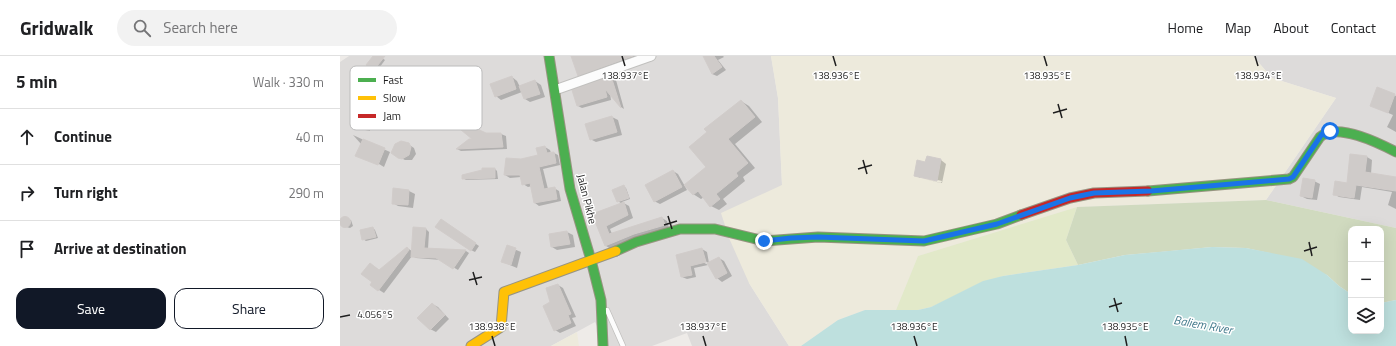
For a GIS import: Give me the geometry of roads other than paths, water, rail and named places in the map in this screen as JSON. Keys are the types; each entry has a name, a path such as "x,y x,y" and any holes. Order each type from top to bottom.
{"main road":[{"name":"Jalan Pikhe","path":"549,56 570,189 601,300 603,346"},
{"path":"471,346 501,327 504,292 613,252 636,242 680,229 715,229 764,241 818,237 924,241 997,224 1070,198 1094,193 1151,191 1221,184 1281,181 1289,179 1293,177 1322,134 1330,131 1354,135 1376,142 1396,152"}],"street":[{"path":"555,90 651,56"}],"lane":[{"path":"601,300 610,314 623,346"}],"water":[{"name":"Baliem River","path":"1212,247 1246,248 1302,259 1327,275 1348,292 1348,334 1384,334 1384,302 1396,300 1396,346 801,346 838,320 865,310 918,310 931,307 983,281 1003,276 1078,265 1125,255"}]}
